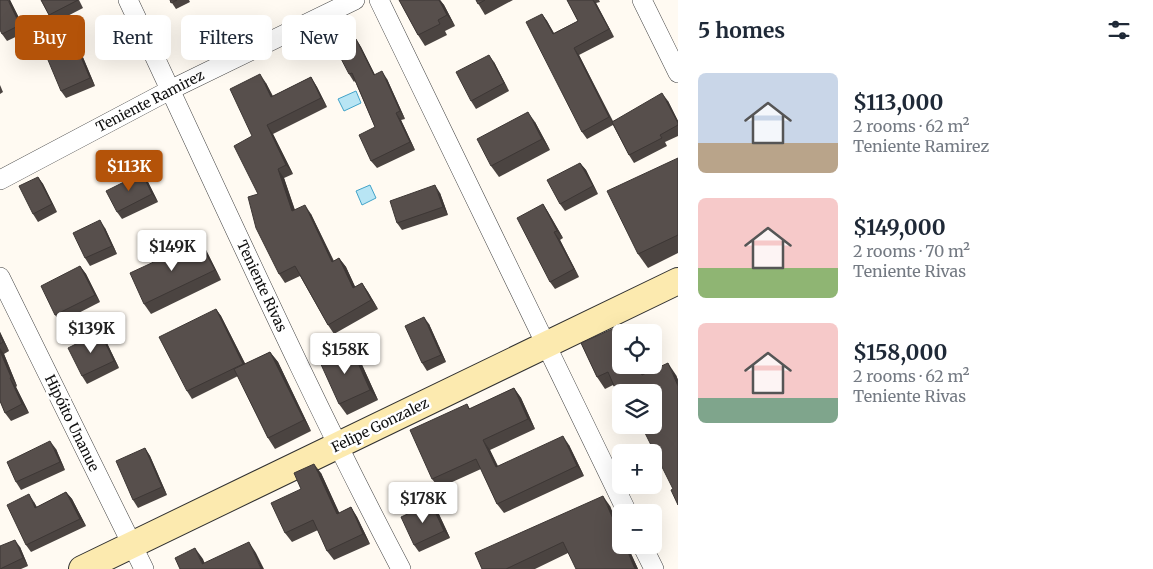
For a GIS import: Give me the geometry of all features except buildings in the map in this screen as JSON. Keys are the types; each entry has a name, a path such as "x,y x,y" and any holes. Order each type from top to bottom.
{"street":[{"name":"Teniente Rivas","path":"128,0 338,445 401,569"},
{"name":"Teniente Ramirez","path":"0,180 170,90 355,0"},
{"path":"379,0 622,504"},
{"path":"642,0 678,73"},
{"name":"Hipóito Unanue","path":"0,277 144,569"},
{"name":"Felipe Gonzalez","path":"82,569 678,281"},
{"path":"646,554 654,569"}],"water":[{"path":"356,91 361,103 344,111 338,99"},
{"path":"370,185 376,198 362,205 356,191"}]}
